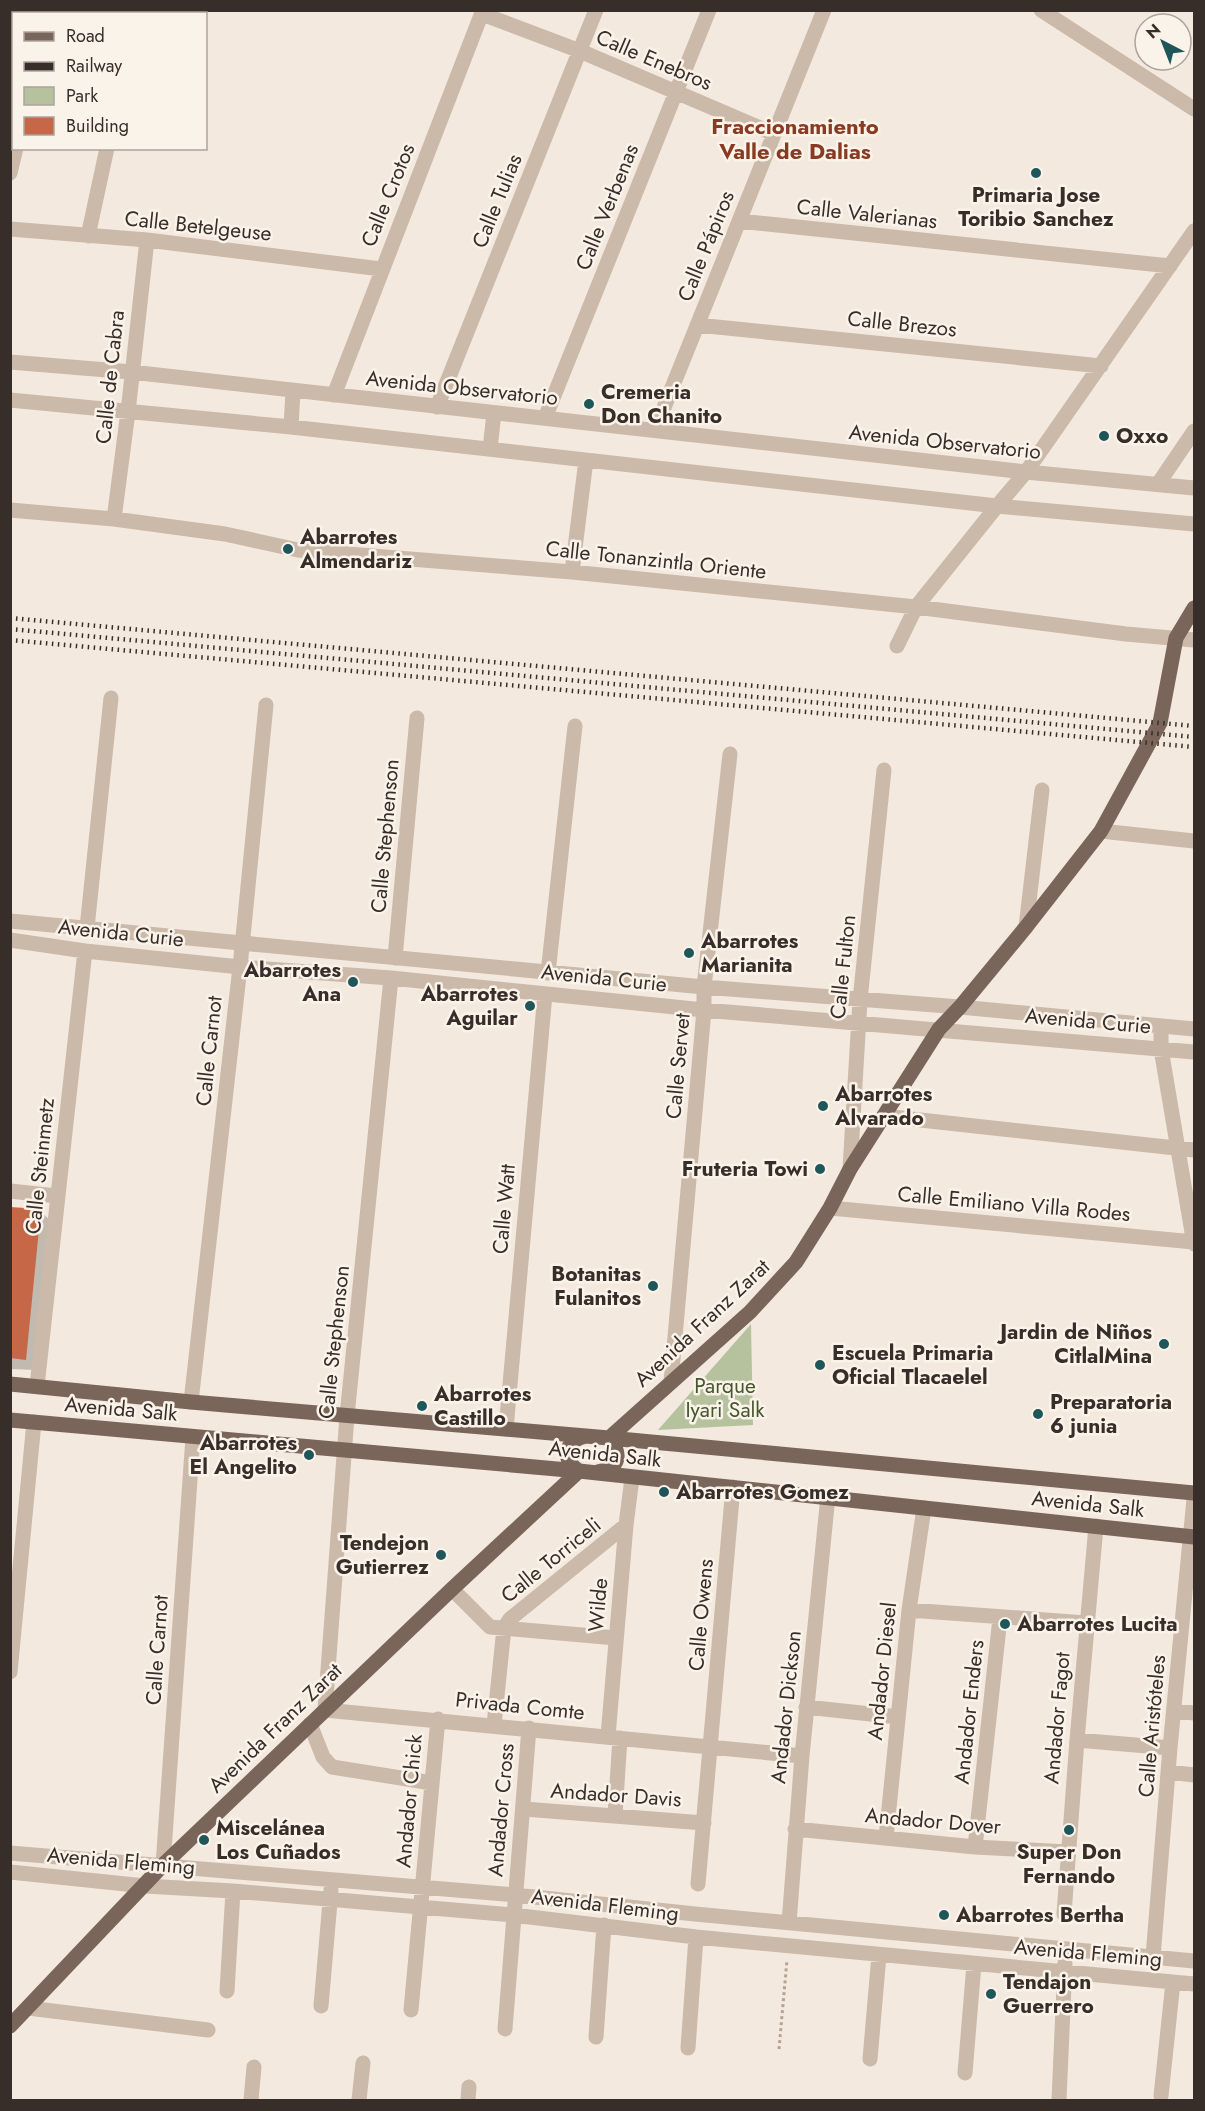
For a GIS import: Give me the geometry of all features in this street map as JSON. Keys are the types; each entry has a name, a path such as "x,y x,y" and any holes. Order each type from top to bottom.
{"main road":[{"path":"1176,638 1194,608"},
{"name":"Avenida Franz Zarat","path":"609,1438 750,1312 796,1262 830,1208 850,1169 939,1029 1026,927 1101,831 1160,723 1176,638"},
{"name":"Avenida Salk","path":"10,1384 1194,1493"},
{"name":"Avenida Salk","path":"10,1420 586,1472 828,1496 1193,1537"},
{"path":"586,1436 575,1440 568,1448 568,1460 586,1472 611,1468 617,1459 616,1448 609,1438"},
{"name":"Avenida Franz Zarat","path":"10,2026 163,1865 452,1589 586,1472"}],"street":[{"name":"Calle Tulias","path":"437,407 596,10"},
{"name":"Calle Verbenas","path":"545,418 709,10"},
{"name":"Calle Pápiros","path":"655,430 824,10"},
{"path":"1041,10 1194,109"},
{"name":"Calle Enebros","path":"483,12 774,134"},
{"name":"Calle Crotos","path":"334,395 381,269 483,12"},
{"path":"10,172 16,150"},
{"path":"88,236 107,150"},
{"name":"Calle Valerianas","path":"739,222 1170,266"},
{"name":"Calle Betelgeuse","path":"10,229 147,240 381,269"},
{"path":"897,646 916,607 1026,472 1194,231"},
{"name":"Calle de Cabra","path":"114,519 147,240"},
{"name":"Calle Brezos","path":"697,325 1101,366"},
{"name":"Avenida Observatorio","path":"10,362 131,372 1026,472 1194,488"},
{"path":"291,427 294,391"},
{"path":"10,400 291,427 997,506 1194,524"},
{"path":"490,449 494,412"},
{"path":"1158,484 1194,431"},
{"path":"572,572 586,460"},
{"name":"Calle Tonanzintla Oriente","path":"10,510 114,519 225,534 298,550 572,572 916,607 1194,640"},
{"path":"87,928 111,698"},
{"name":"Calle Carnot","path":"191,1402 240,967 266,705"},
{"name":"Calle Stephenson","path":"395,958 417,718"},
{"path":"548,973 575,726"},
{"name":"Calle Servet","path":"671,1382 704,1010 704,987 730,754"},
{"name":"Calle Fulton","path":"850,1169 858,1022 885,770"},
{"path":"1026,927 1041,790"},
{"path":"1101,831 1194,840"},
{"name":"Avenida Curie","path":"10,921 548,973 1194,1029"},
{"name":"Avenida Curie","path":"10,940 85,951 240,967 391,978 704,1010 1194,1052"},
{"name":"Calle Steinmetz","path":"37,1386 85,951"},
{"name":"Calle Stephenson","path":"325,1710 347,1416 391,978"},
{"name":"Calle Watt","path":"506,1429 545,994"},
{"path":"1161,1026 1161,1049 1187,1150 1194,1243"},
{"path":"884,1116 1187,1150"},
{"path":"10,1191 57,1196"},
{"name":"Calle Emiliano Villa Rodes","path":"830,1208 1194,1243"},
{"path":"10,1672 13,1614 34,1422"},
{"name":"Calle Carnot","path":"163,1865 193,1437"},
{"name":"Wilde","path":"615,1815 616,1638 632,1478"},
{"name":"Calle Owens","path":"698,1884 734,1487"},
{"name":"Andador Dickson","path":"789,1923 801,1756 828,1496"},
{"name":"Calle Aristóteles","path":"1153,1957 1170,1748 1193,1537 1194,1500"},
{"name":"Andador Diesel","path":"886,1838 909,1610 924,1508"},
{"name":"Calle Torriceli","path":"504,1628 510,1619 626,1526"},
{"name":"Andador Fagot","path":"1064,1914 1086,1623 1096,1526"},
{"name":"Calle Torriceli","path":"452,1589 490,1627 616,1638"},
{"path":"909,1610 1086,1623"},
{"name":"Andador Enders","path":"975,1847 1000,1618"},
{"path":"494,1725 504,1628"},
{"path":"806,1707 898,1717"},
{"name":"Privada Comte","path":"325,1710 438,1719 801,1756"},
{"path":"1174,1710 1194,1713"},
{"name":"Andador Chick","path":"411,2010 438,1719"},
{"path":"310,1724 323,1756 332,1767 432,1784"},
{"name":"Andador Cross","path":"505,2029 529,1728"},
{"path":"1077,1740 1170,1748"},
{"path":"1169,1772 1194,1775"},
{"name":"Andador Davis","path":"524,1809 704,1823"},
{"name":"Andador Dover","path":"795,1829 975,1847 1068,1851"},
{"name":"Avenida Fleming","path":"10,1853 514,1895 1194,1961"},
{"name":"Avenida Fleming","path":"10,1872 145,1886 233,1891 513,1915 696,1937 1194,1984"},
{"path":"321,2006 332,1880"},
{"path":"227,1991 233,1891"},
{"path":"596,2037 604,1925"},
{"path":"688,2048 696,1937"},
{"path":"1059,2100 1065,1949"},
{"path":"870,2059 879,1955"},
{"path":"965,2073 974,1964"},
{"path":"1161,2096 1173,1982"},
{"path":"28,2008 208,2030"},
{"path":"359,2100 363,2063"},
{"path":"251,2100 254,2067"}],"path":[{"path":"779,2049 789,1946"}],"green space":[{"name":"Parque Iyari Salk","path":"751,1324 753,1425 658,1430"}],"building":[{"path":"10,1207 41,1209 26,1360 10,1358"}],"railway":[{"path":"10,618 1194,726"},
{"path":"10,629 1194,737"},
{"path":"10,640 1194,747"}],"place":[{"name":"Primaria Jose Toribio Sanchez","path":"1036,173"},
{"name":"Cremeria Don Chanito","path":"589,404"},
{"name":"Oxxo","path":"1104,436"},
{"name":"Abarrotes Almendariz","path":"288,549"},
{"name":"Abarrotes Marianita","path":"689,953"},
{"name":"Abarrotes Ana","path":"353,982"},
{"name":"Abarrotes Aguilar","path":"530,1006"},
{"name":"Abarrotes Alvarado","path":"823,1106"},
{"name":"Fruteria Towi","path":"820,1169"},
{"name":"Botanitas Fulanitos","path":"653,1286"},
{"name":"Jardin de Niños CitlalMina","path":"1164,1344"},
{"name":"Escuela Primaria Oficial Tlacaelel","path":"820,1365"},
{"name":"Abarrotes Castillo","path":"422,1406"},
{"name":"Preparatoria 6 junia","path":"1038,1414"},
{"name":"Abarrotes El Angelito","path":"309,1455"},
{"name":"Abarrotes Gomez","path":"664,1492"},
{"name":"Tendejon Gutierrez","path":"441,1555"},
{"name":"Abarrotes Lucita","path":"1005,1624"},
{"name":"Super Don Fernando","path":"1069,1830"},
{"name":"Miscelánea Los Cuñados","path":"204,1840"},
{"name":"Abarrotes Bertha","path":"944,1915"},
{"name":"Tendajon Guerrero","path":"991,1994"}],"district":[{"name":"Fraccionamiento Valle de Dalias","path":"795,138"}]}
